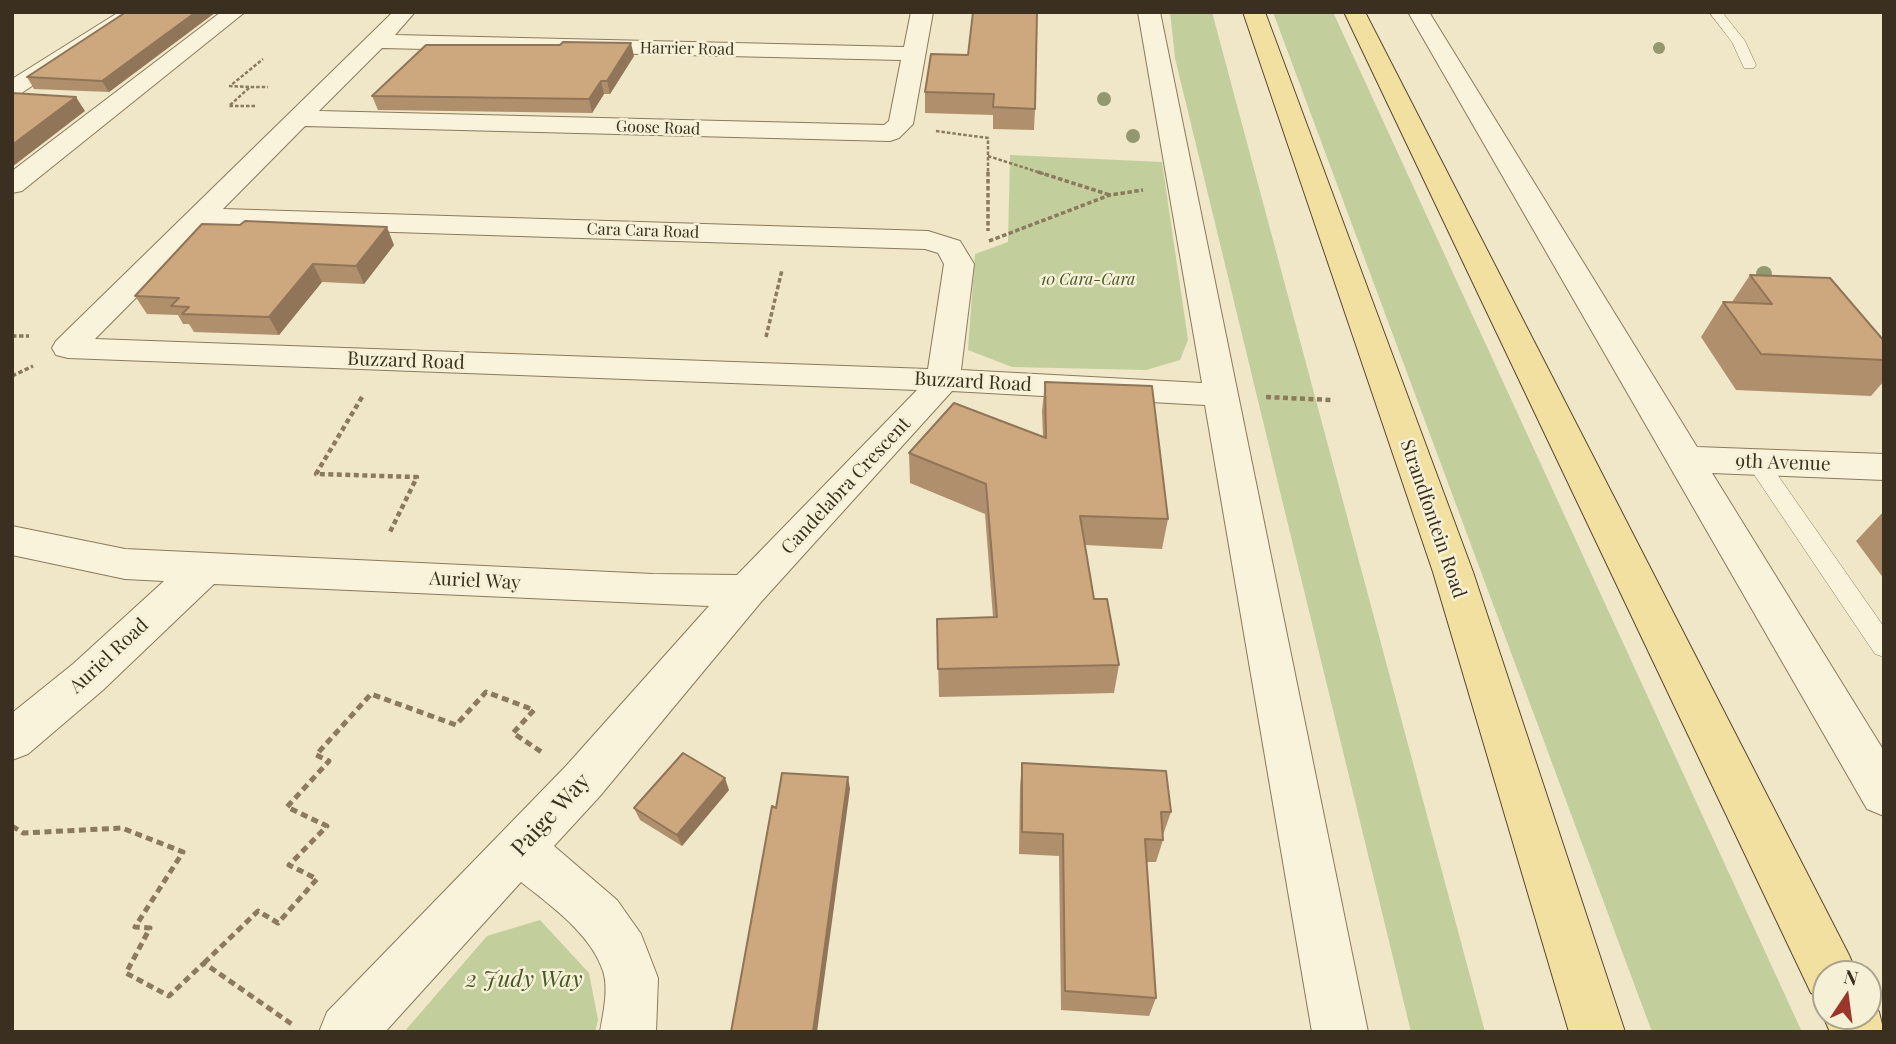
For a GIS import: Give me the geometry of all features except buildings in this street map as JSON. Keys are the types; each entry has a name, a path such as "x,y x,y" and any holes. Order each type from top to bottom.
{"main road":[{"name":"Strandfontein Road","path":"1254,12 1453,572 1597,1032"},
{"path":"1354,12 1823,960"}],"street":[{"path":"20,95 134,12"},
{"path":"12,185 235,12"},
{"name":"Buzzard Road","path":"405,12 68,348 943,380 1220,396"},
{"path":"901,124 922,12"},
{"path":"1149,12 1340,1032"},
{"path":"1418,12 1884,794"},
{"name":"Harrier Road","path":"376,41 914,54"},
{"path":"75,100 115,103"},
{"name":"Goose Road","path":"298,118 869,134 890,133 901,124"},
{"name":"Cara Cara Road","path":"198,217 928,240 950,247 959,264 943,380"},
{"name":"Candelabra Crescent","path":"747,591 932,395 943,380"},
{"name":"9th Avenue","path":"1682,459 1884,467"},
{"name":"Auriel Way","path":"12,540 125,564 747,591"},
{"name":"Auriel Road","path":"12,740 88,677 204,569"},
{"name":"Paige Way","path":"347,1032 583,781 747,591"},
{"path":"518,849 579,898 613,935 631,974 628,1032"}],"lane":[{"path":"1715,12 1738,41 1749,65"},
{"path":"1757,462 1884,647"}],"path":[{"path":"250,87 230,86 263,59"},
{"path":"901,124 988,138 988,241 1110,195 1140,190 1183,189"},
{"path":"988,156 1110,195"},
{"path":"756,375 791,235"},
{"path":"368,576 417,477 316,474 383,360"},
{"path":"1220,396 1331,400"},
{"path":"12,826 23,833 122,828 183,852 135,927 150,928 126,973 169,996 258,911 278,923 317,879 289,865 327,826 286,807 329,761 316,755 372,694 456,725 486,691 534,710 513,733 583,781"},
{"path":"204,963 303,1032"}],"green space":[{"path":"1170,12 1212,12 1485,1032 1411,1032 1175,58"},
{"path":"1273,12 1333,12 1802,1032 1652,1032"},
{"name":"10 Cara-Cara","path":"1010,155 1162,162 1188,340 1180,360 1146,370 1012,367 968,350 975,254 1008,242"},
{"name":"2 Judy Way","path":"540,920 589,973 598,1020 595,1032 404,1032 487,936"}]}
